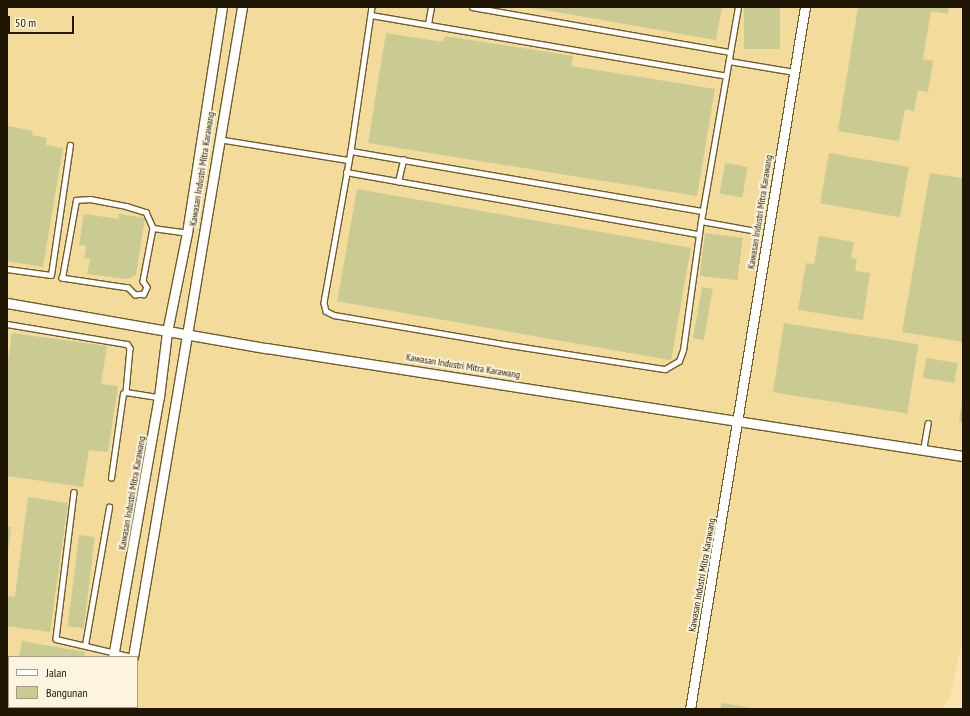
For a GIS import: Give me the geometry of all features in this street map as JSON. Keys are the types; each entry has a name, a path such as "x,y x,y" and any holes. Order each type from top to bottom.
{"street":[{"name":"Kawasan Industri Mitra Karawang","path":"113,654 159,397 167,332 187,233 222,7"},
{"name":"Kawasan Industri Mitra Karawang","path":"133,656 218,139 242,7"},
{"name":"Kawasan Industri Mitra Karawang","path":"690,709 721,531 736,420 805,7"},
{"path":"7,303 187,335"},
{"name":"Kawasan Industri Mitra Karawang","path":"187,335 963,456"}],"lane":[{"path":"372,7 351,151 348,160 324,303 326,311 342,316 665,369 679,361 683,350 701,221 738,7"},
{"path":"428,24 431,7"},
{"path":"472,7 730,52"},
{"path":"371,15 726,76"},
{"path":"729,61 794,72"},
{"path":"218,139 348,160"},
{"path":"7,269 51,275 70,145"},
{"path":"351,151 703,211"},
{"path":"398,182 403,160"},
{"path":"346,172 699,234"},
{"path":"90,199 146,212 153,228 143,281 147,287 144,294 135,295 128,288 62,278 76,200 90,199"},
{"path":"701,221 751,230"},
{"path":"153,228 187,233"},
{"path":"7,324 127,344 130,348 126,392 122,397 110,478"},
{"path":"126,392 159,397"},
{"path":"923,450 928,423"},
{"path":"74,492 56,639 126,656"},
{"path":"85,645 109,507"}],"shaded area":[{"path":"7,7 963,7 963,639 950,696 942,709 7,709"}],"building":[{"path":"528,7 722,7 716,40"},
{"path":"744,7 780,7 780,49 744,49"},
{"path":"858,7 949,7 948,14 931,11 923,59 933,61 928,92 918,90 914,111 905,109 899,141 838,131"},
{"path":"386,33 443,42 445,36 573,56 571,66 715,89 697,196 368,143"},
{"path":"7,126 33,131 32,135 47,138 46,145 63,148 43,267 7,261"},
{"path":"829,153 909,167 900,217 820,203"},
{"path":"725,163 748,167 742,198 720,194"},
{"path":"930,173 963,178 963,342 902,332"},
{"path":"357,189 691,248 671,360 337,301"},
{"path":"84,214 119,219 119,214 145,218 136,275 127,279 87,274 90,259 84,258 86,246 79,245"},
{"path":"705,233 743,238 737,280 700,276"},
{"path":"819,236 854,242 851,258 857,259 855,271 870,273 863,320 798,310 806,263 814,264"},
{"path":"702,287 713,289 704,340 693,338"},
{"path":"784,323 918,344 907,413 773,392"},
{"path":"12,333 107,346 101,384 118,386 108,452 89,450 83,487 7,476 7,369"},
{"path":"926,358 958,363 954,383 923,378"},
{"path":"963,403 963,423 959,422"},
{"path":"28,497 68,503 50,632 7,626 7,596 15,597"},
{"path":"7,526 11,527 8,551 7,551"},
{"path":"79,535 95,537 84,628 68,626"},
{"path":"22,641 85,652 84,656 19,656"},
{"path":"7,698 8,708 62,709 7,709"},
{"path":"722,703 752,708 752,709 720,709"}]}
